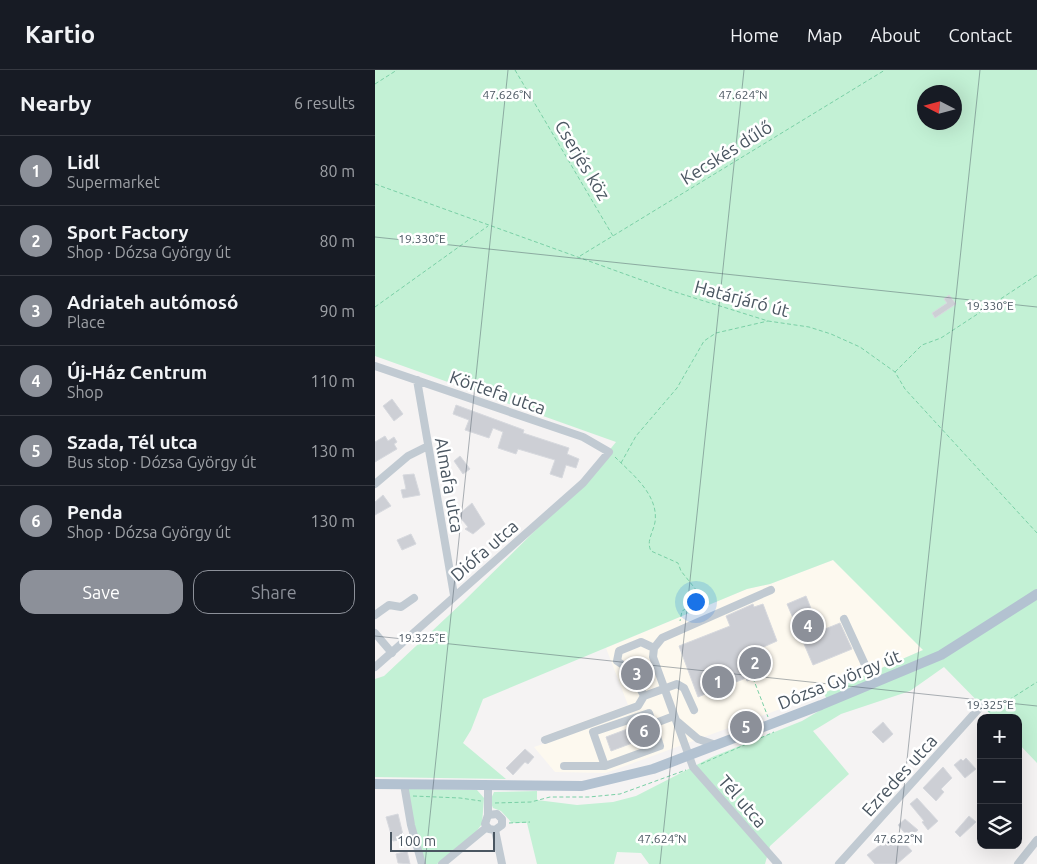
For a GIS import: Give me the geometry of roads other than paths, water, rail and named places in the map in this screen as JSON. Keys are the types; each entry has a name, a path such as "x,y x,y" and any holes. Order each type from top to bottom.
{"main road":[{"name":"Dózsa György út","path":"375,784 582,786 627,777 689,756 821,705 941,655 1037,594"}],"street":[{"name":"Körtefa utca","path":"375,366 583,437 609,452"},
{"name":"Almafa utca","path":"417,380 454,595"},
{"path":"375,484 408,456 428,446"},
{"name":"Diófa utca","path":"375,667 454,595 464,589 583,483 609,452"},
{"path":"644,696 629,665 619,663 617,656 621,650 641,642 654,648 662,638 681,628 771,590"},
{"path":"375,615 389,605 401,607 414,598"},
{"path":"844,619 873,682"},
{"path":"375,633 392,653"},
{"name":"Tél utca","path":"654,648 653,661 665,688 693,767 773,862"},
{"path":"545,740 638,706 644,696 665,688 681,685 694,710"},
{"name":"Ezredes utca","path":"839,864 982,706"},
{"path":"564,766 605,766 661,746 649,713 593,732 605,766"},
{"path":"653,724 675,718 698,739 716,745"},
{"path":"404,784 411,825 422,864"},
{"path":"488,785 488,815 485,820 491,829 502,864"},
{"path":"442,864 491,829 499,828 502,821 497,814 488,815"},
{"path":"1018,864 1037,840"}],"place":[{"name":"Új-Ház Centrum","path":"808,626"},
{"name":"Sport Factory","path":"755,663"},
{"name":"Adriateh autómosó","path":"637,674"},
{"name":"Lidl","path":"718,682"},
{"name":"Szada, Tél utca","path":"746,727"},
{"name":"Penda","path":"644,731"}]}
